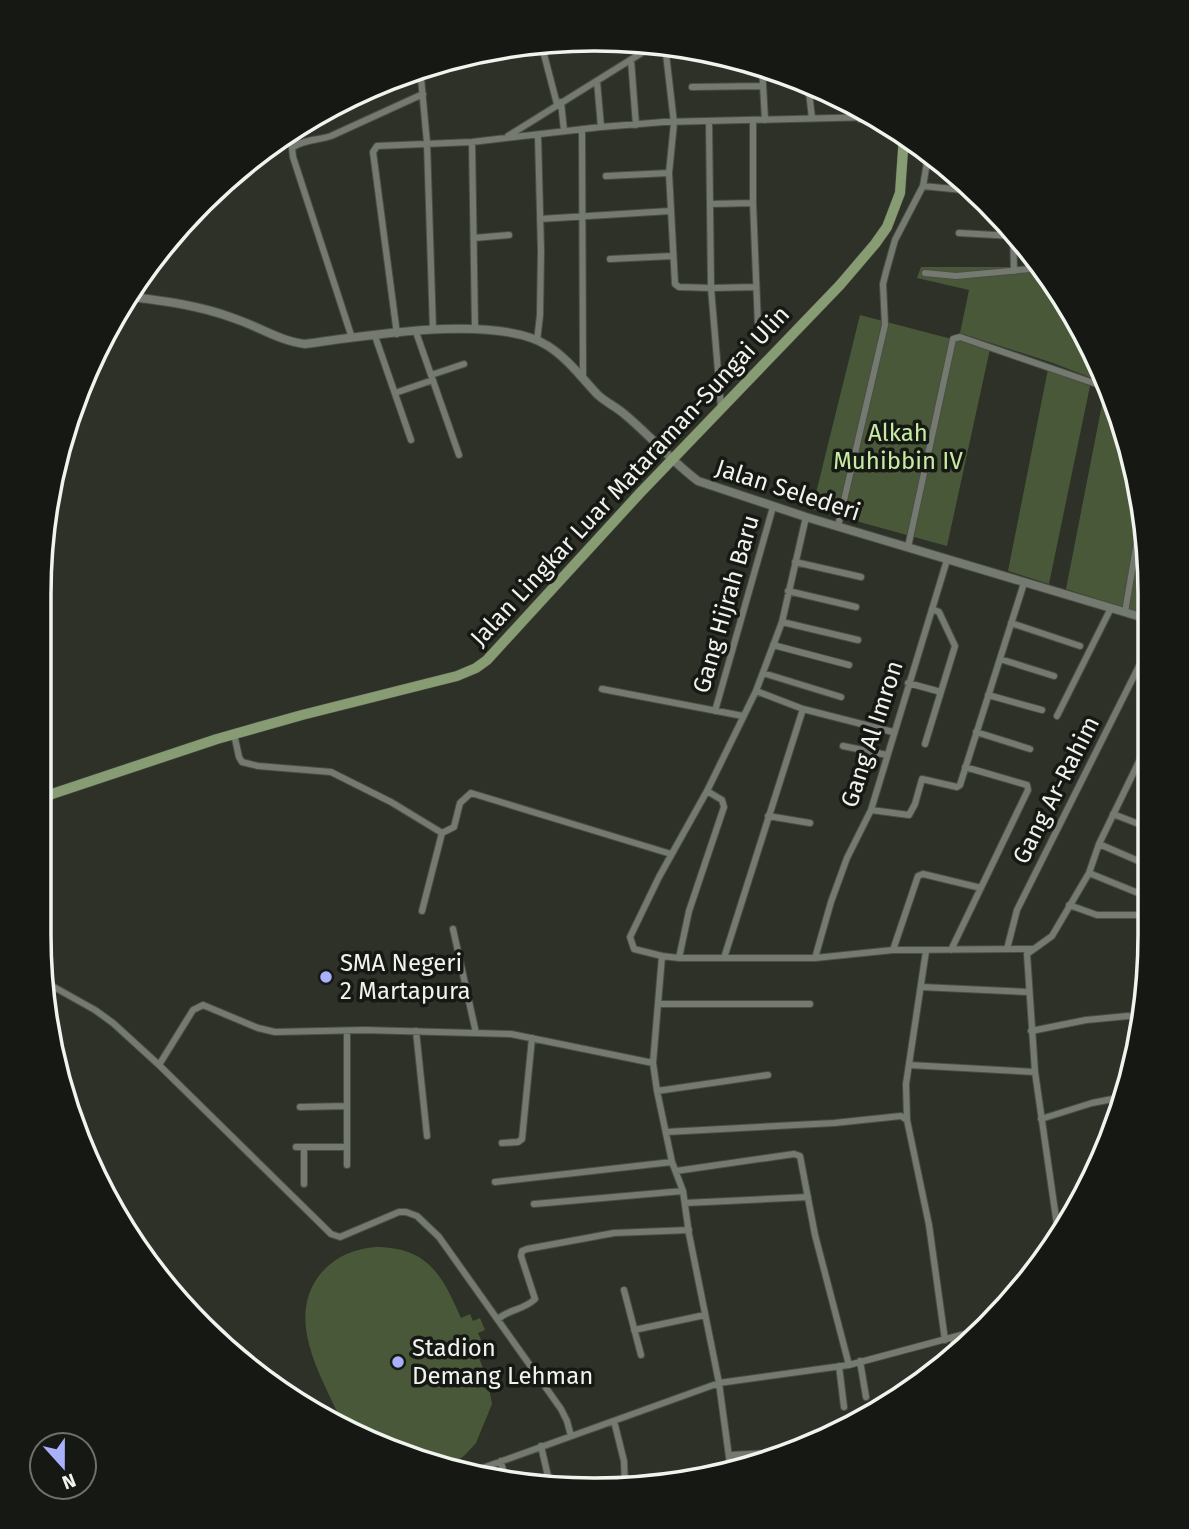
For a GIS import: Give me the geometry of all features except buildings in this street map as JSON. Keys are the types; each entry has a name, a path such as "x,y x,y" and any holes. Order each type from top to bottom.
{"main road":[{"name":"Jalan Lingkar Luar Mataraman-Sungai Ulin","path":"51,795 234,734 407,690 476,668 502,646 760,365 840,285 887,227 900,193 903,147"}],"street":[{"path":"544,53 559,103 564,131"},
{"path":"506,137 642,53"},
{"path":"666,55 674,123 669,173 675,284 678,287 711,288 756,286"},
{"path":"631,60 636,125"},
{"path":"763,78 765,120"},
{"path":"421,80 427,143 433,330"},
{"path":"597,81 601,127"},
{"path":"692,87 763,86"},
{"path":"352,338 292,148 297,144 319,141 423,94"},
{"path":"809,95 812,118"},
{"path":"397,334 373,149 381,145 472,142 636,125 812,118 857,119"},
{"path":"753,121 758,326"},
{"path":"709,122 711,288 721,409"},
{"path":"582,129 583,378"},
{"path":"537,341 540,315 538,136"},
{"path":"472,142 475,328"},
{"path":"838,526 885,325 883,284 895,240 923,186 927,164"},
{"path":"606,176 669,173"},
{"path":"923,186 957,189"},
{"path":"710,204 753,203"},
{"path":"540,219 670,211"},
{"path":"959,233 1000,233"},
{"path":"474,238 509,235"},
{"path":"1013,248 1014,271"},
{"path":"610,259 672,256"},
{"path":"925,273 956,276 1030,269"},
{"name":"Jalan Selederi","path":"138,299 209,310 235,318 290,342 305,344 475,328 508,332 537,341 553,350 600,397 623,413 698,481 773,507 1138,616"},
{"path":"416,332 459,455"},
{"path":"375,336 411,440"},
{"path":"908,548 953,339 960,337 1096,384"},
{"path":"395,393 464,364"},
{"name":"Gang Hijrah Baru","path":"715,711 773,507"},
{"path":"806,517 782,622 756,691 630,937 634,949 679,958 816,958 893,950 1031,949"},
{"path":"1125,612 1136,550"},
{"name":"Gang Al Imron","path":"816,958 846,858 871,810 947,560"},
{"path":"795,562 861,577"},
{"path":"871,810 909,815 922,779 957,787 1024,583"},
{"path":"788,591 856,607"},
{"path":"1057,716 1111,608"},
{"path":"925,744 955,646 939,612 932,609"},
{"path":"782,622 858,640"},
{"path":"1011,623 1080,646"},
{"path":"773,645 849,665"},
{"path":"1000,659 1054,676"},
{"name":"Gang Ar-Rahim","path":"1007,949 1017,910 1138,668"},
{"path":"762,673 841,696"},
{"path":"908,683 941,692"},
{"path":"602,689 744,716"},
{"path":"756,691 803,709 893,732"},
{"path":"988,695 1042,710"},
{"path":"724,958 803,709"},
{"path":"976,732 1030,749"},
{"path":"234,734 242,762 258,766 331,772 391,802 442,833"},
{"path":"843,746 887,755"},
{"path":"1056,1221 1035,1072 1027,954 1052,936 1089,873 1099,844 1138,763"},
{"path":"951,950 1028,787 965,767"},
{"path":"679,958 689,911 724,807 724,802 707,790"},
{"path":"422,911 442,833 454,827 460,803 471,793 671,854"},
{"path":"1113,814 1138,824"},
{"path":"768,816 810,823"},
{"path":"1099,844 1138,861"},
{"path":"1089,873 1138,893"},
{"path":"893,950 915,880 920,874 981,888"},
{"path":"1069,905 1097,915 1138,915"},
{"path":"453,929 476,1033"},
{"path":"926,951 906,1084 907,1120 929,1225 945,1340"},
{"path":"662,956 653,1063 673,1162 683,1191 719,1383 730,1461"},
{"path":"53,987 105,1017 159,1065 331,1234 340,1237 399,1212 417,1216 439,1237 498,1319 561,1409 571,1436"},
{"path":"921,987 1029,992"},
{"path":"658,1004 810,1004"},
{"path":"159,1065 198,1005 275,1032 416,1031 511,1034 653,1063"},
{"path":"1031,1031 1086,1020 1128,1016"},
{"path":"346,1031 346,1165"},
{"path":"416,1031 428,1136"},
{"path":"502,1143 518,1142 522,1139 532,1038"},
{"path":"909,1065 1035,1072"},
{"path":"657,1091 768,1074"},
{"path":"1041,1119 1112,1099"},
{"path":"300,1107 347,1106"},
{"path":"666,1132 834,1123 901,1116 907,1120"},
{"path":"304,1184 300,1147 346,1147"},
{"path":"676,1171 798,1154 802,1161 815,1235 849,1365"},
{"path":"495,1182 673,1162"},
{"path":"534,1204 683,1191"},
{"path":"685,1203 808,1197"},
{"path":"498,1319 505,1312 530,1304 535,1299 521,1256 522,1251 614,1233 689,1230"},
{"path":"624,1290 641,1355"},
{"path":"634,1330 705,1315"},
{"path":"484,1467 719,1383 849,1365 960,1336"},
{"path":"954,1338 954,1342"},
{"path":"860,1362 866,1397"},
{"path":"839,1366 844,1407"},
{"path":"614,1421 624,1461 625,1477"},
{"path":"541,1446 548,1476"},
{"path":"730,1455 756,1453"},
{"path":"500,1461 503,1470"}],"green space":[{"path":"921,267 1031,270 1065,323 1094,379 960,333 969,290 917,278"},
{"name":"Alkah Muhibbin IV","path":"860,315 990,349 947,546 812,509"},
{"path":"1048,369 1090,386 1049,584 1008,571"},
{"path":"1103,402 1128,488 1137,559 1138,612 1066,589"},
{"name":"Stadion Demang Lehman","path":"393,1248 420,1258 431,1266 439,1277 461,1318 470,1314 473,1321 480,1318 485,1330 478,1333 481,1340 473,1344 487,1377 492,1404 476,1443 457,1461 386,1437 338,1413 310,1350 306,1309 311,1290 322,1272 346,1254 360,1250"}],"place":[{"name":"SMA Negeri 2 Martapura","path":"326,977"},
{"name":"Stadion Demang Lehman","path":"398,1362"}]}
